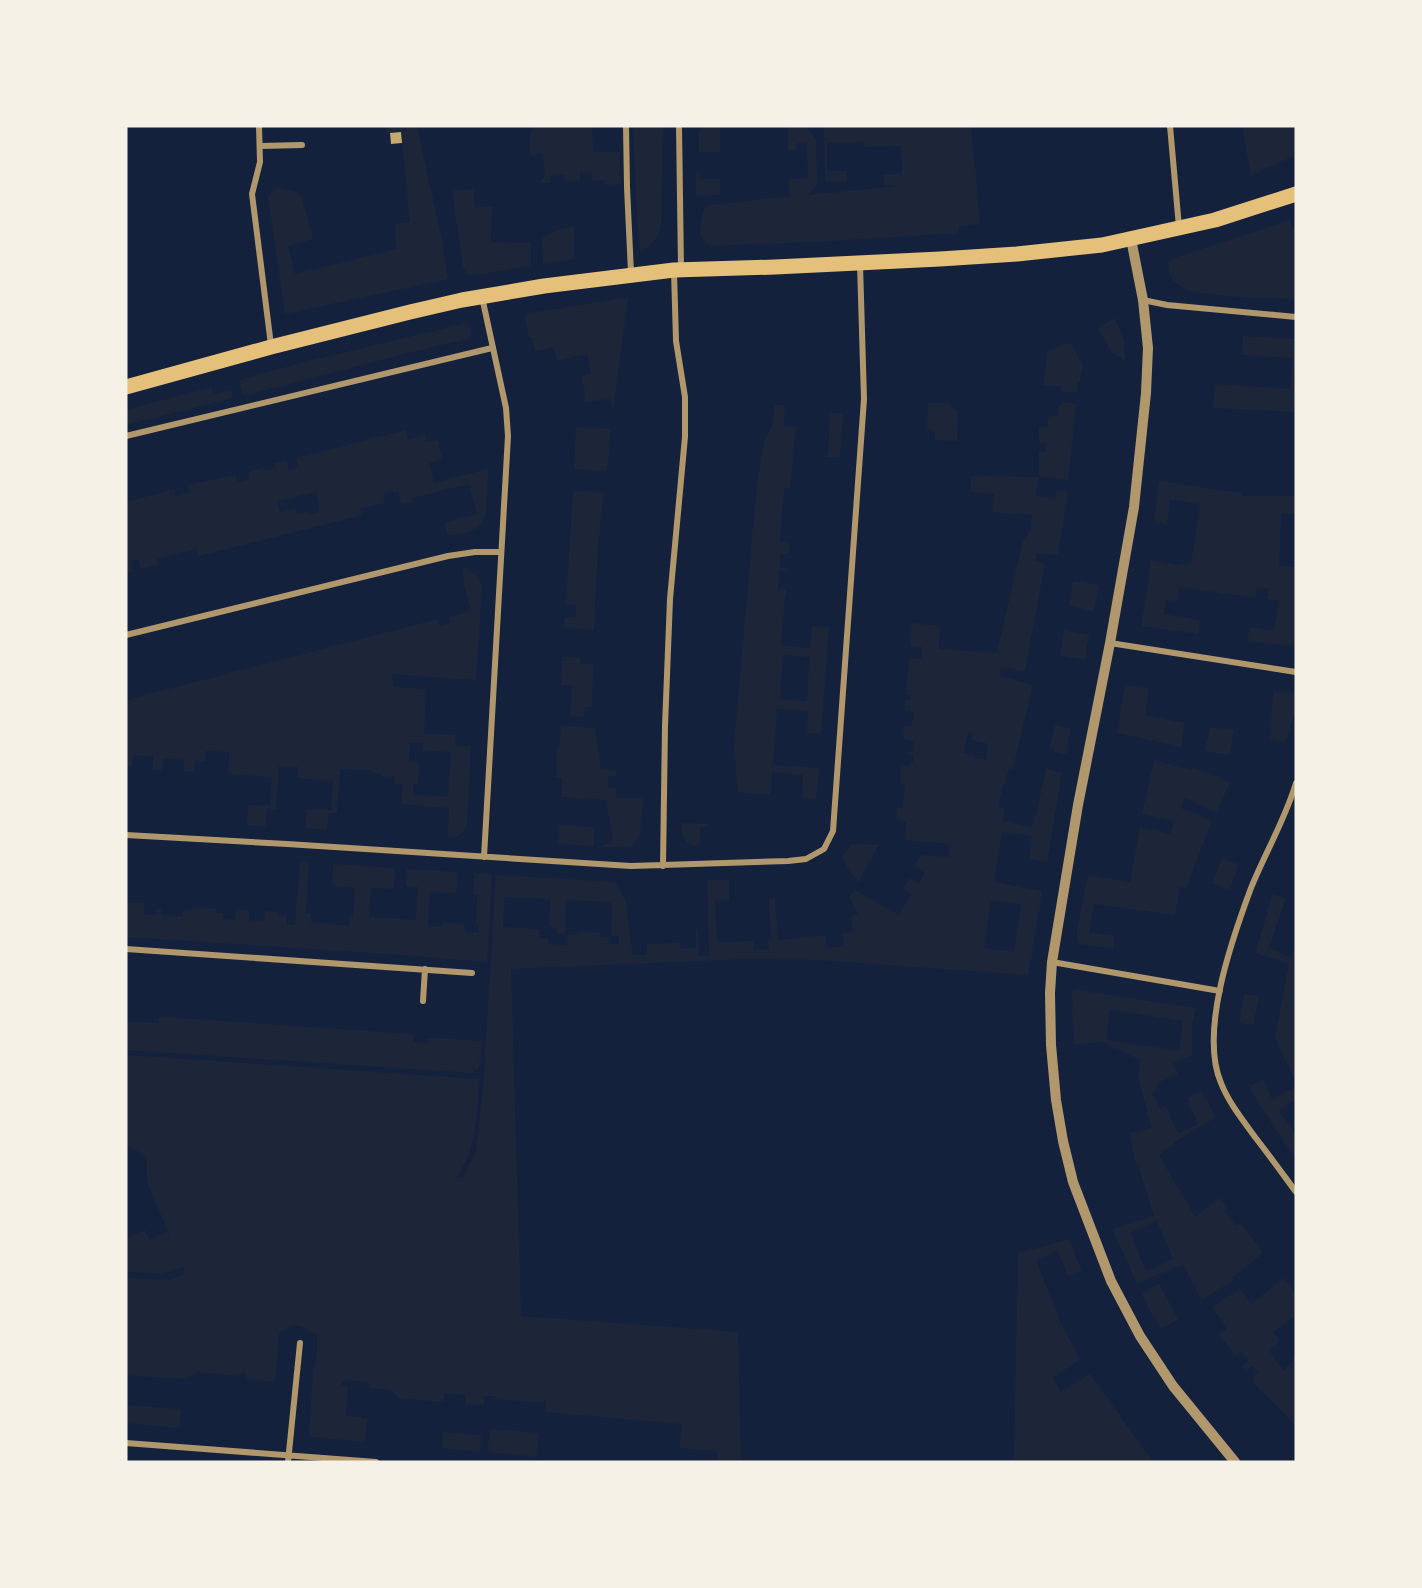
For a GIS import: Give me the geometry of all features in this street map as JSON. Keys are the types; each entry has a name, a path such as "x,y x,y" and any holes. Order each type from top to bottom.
{"main road":[{"path":"126,387 410,312 544,286 677,269 860,263 1017,254 1102,245 1215,220 1296,194"}],"street":[{"path":"259,126 260,162 252,194 271,347"},
{"path":"626,126 632,274"},
{"path":"663,866 670,600 685,436 685,397 676,341 679,126"},
{"path":"1170,126 1179,228"},
{"path":"260,146 302,145"},
{"path":"1131,239 1143,300 1148,348 1146,393 1134,506 1078,805 1052,962 1051,1045 1056,1100 1073,1182 1111,1281 1140,1336 1173,1386 1235,1462"},
{"path":"126,835 287,843 608,865 663,866 788,861 806,859 824,849 833,831 864,399 860,263"},
{"path":"482,297 507,415 508,436 484,857"},
{"path":"1143,300 1176,306 1296,317"},
{"path":"126,436 492,348"},
{"path":"126,635 448,556 475,552 500,552"},
{"path":"1110,643 1296,672"},
{"path":"1296,783 1252,887 1234,937 1214,1022 1213,1049 1215,1067 1233,1107 1296,1191"},
{"path":"126,949 472,973"},
{"path":"1052,962 1220,991"},
{"path":"423,1001 425,969"},
{"path":"288,1459 300,1343"},
{"path":"126,1443 288,1459 376,1462"}],"shaded area":[{"path":"386,126 417,126 442,240 448,279 285,314 268,196 276,187 301,194 313,239 288,246 295,274 396,249 395,224 410,222 401,133 386,133"},
{"path":"531,126 592,126 593,152 619,152 621,184 605,185 604,180 592,181 591,172 580,172 580,181 564,182 564,175 550,176 550,183 540,183 545,175 543,154 530,154"},
{"path":"633,126 663,126 661,226 654,241 640,251 637,215"},
{"path":"704,126 720,126 720,152 699,152 699,130"},
{"path":"788,126 805,126 816,139 817,184 808,195 899,186 884,185 884,175 902,174 901,146 864,147 864,142 827,143 827,171 847,171 847,182 825,182 824,126 971,126 980,224 959,226 958,233 711,246 702,238 700,228 705,206 790,196 788,179 808,178 807,144 797,143 797,151 788,151"},
{"path":"1242,126 1296,126 1296,155 1251,175"},
{"path":"699,171 700,179 720,179 720,195 696,196 696,172"},
{"path":"474,189 475,207 492,207 491,242 531,243 531,266 469,276 463,267 452,190"},
{"path":"1290,220 1292,228 1296,227 1296,299 1239,297 1193,292 1174,281 1169,274 1168,262 1177,257"},
{"path":"574,226 574,259 543,264 542,238 554,231"},
{"path":"628,297 613,412 611,399 584,402 585,392 581,377 591,374 587,354 557,361 554,347 535,351 524,314"},
{"path":"1115,318 1124,341 1125,361 1111,352 1098,328"},
{"path":"467,323 471,330 471,338 243,396 239,380"},
{"path":"1243,336 1296,339 1296,412 1213,408 1215,384 1290,389 1292,358 1242,355"},
{"path":"1071,343 1083,366 1077,392 1062,392 1062,386 1043,385 1048,350"},
{"path":"211,387 213,394 231,390 233,398 126,425 126,410"},
{"path":"1062,402 1076,404 1068,481 1039,476 1039,451 1045,452 1046,444 1039,441 1039,428 1048,427 1048,417 1058,415"},
{"path":"928,403 948,403 958,413 957,441 935,440 935,431 927,430"},
{"path":"775,405 785,405 784,426 796,427 790,488 784,488 780,541 790,543 789,554 780,554 780,567 788,568 788,571 779,570 778,589 787,590 784,601 781,646 810,648 812,626 829,627 821,734 807,733 808,711 777,709 773,765 819,768 816,799 802,798 803,775 772,772 771,795 738,792 734,745 757,484 764,441 772,426","holes":["783,655 810,657 807,701 780,699"]},
{"path":"830,413 843,413 840,457 826,457"},
{"path":"576,427 611,429 607,471 574,469"},
{"path":"406,430 408,439 425,434 426,442 438,440 442,459 429,463 434,483 488,469 484,520 477,528 448,536 444,523 477,514 469,484 412,498 413,502 401,504 398,491 383,494 385,503 360,508 362,515 198,556 196,549 157,559 158,565 141,569 138,559 130,561 133,571 126,573 126,502 174,489 176,496 190,493 188,485 235,475 237,482 250,479 248,472 263,467 264,471 275,469 274,464 286,461 289,470 298,467 296,458","holes":["316,492 320,511 298,514 296,508 280,512 277,501"]},
{"path":"971,476 1039,477 1036,496 1055,499 1057,490 1068,491 1058,555 1036,553 1035,561 1045,563 1025,671 1001,667 999,676 1033,685 1013,768 1008,770 998,807 1005,809 1003,821 1032,827 1046,768 1062,773 1047,862 1029,859 1032,836 1002,832 994,882 1042,891 1028,975 819,960 743,959 511,969 521,1316 738,1332 741,1462 717,1462 717,1451 680,1448 682,1424 546,1412 546,1401 494,1399 496,1396 485,1396 484,1405 465,1404 465,1395 444,1393 443,1402 399,1398 390,1390 369,1388 370,1384 367,1382 345,1380 341,1385 348,1386 346,1416 367,1418 365,1442 311,1437 309,1433 317,1336 308,1329 298,1326 288,1327 279,1334 275,1382 247,1379 244,1371 239,1376 199,1372 183,1379 126,1375 126,1278 168,1280 185,1274 183,1267 161,1274 126,1272 126,1235 128,1238 145,1230 149,1240 167,1232 173,1244 147,1182 145,1156 131,1147 126,1147 126,1055 479,1079 477,1117 472,1142 457,1177 463,1178 476,1151 483,1090 496,875 615,882 626,901 632,955 647,955 647,944 680,943 680,949 696,948 696,929 698,929 699,956 709,955 707,880 729,880 729,900 715,901 717,942 753,941 754,950 769,949 768,940 771,940 769,899 775,898 778,940 825,935 827,948 844,946 842,933 853,932 851,915 858,914 849,897 854,890 899,915 911,894 903,889 909,878 919,883 925,872 915,865 921,855 949,857 950,844 905,840 906,822 896,821 897,808 903,808 905,784 900,784 901,766 909,766 913,762 913,756 902,752 913,752 914,741 903,739 904,726 912,726 914,712 905,710 906,700 910,700 911,695 906,695 909,658 921,659 922,647 910,646 912,623 940,626 939,649 997,653 1022,544 1031,528 1032,515 992,512 994,494 971,492","holes":["968,732 973,732 971,740 988,744 986,760 973,758 973,755 964,753","504,897 550,899 549,927 557,928 557,933 565,934 566,900 612,902 611,936 619,936 619,944 608,944 609,937 600,937 600,933 577,931 577,935 568,935 567,945 548,944 548,939 539,938 540,929 503,927","991,900 1021,904 1014,952 984,948"]},
{"path":"1159,481 1241,493 1241,496 1296,496 1296,514 1281,514 1279,566 1296,567 1296,647 1248,641 1250,627 1274,631 1279,601 1267,599 1269,589 1257,587 1255,598 1179,587 1178,601 1166,600 1164,614 1200,620 1198,634 1141,626 1150,560 1177,565 1192,562 1200,504 1170,499 1167,524 1154,522"},
{"path":"573,491 604,492 598,543 594,630 564,627 565,617 576,617 576,605 566,604"},
{"path":"463,568 475,574 482,586 476,680 392,674 393,687 426,689 424,734 455,735 456,746 471,746 467,825 460,835 448,838 449,808 401,804 403,784 395,784 395,777 381,776 381,773 372,773 372,770 340,769 337,813 329,813 327,830 305,828 307,809 331,810 333,781 297,778 298,767 279,766 276,809 267,809 266,826 247,825 248,805 270,806 272,777 228,774 229,752 206,751 205,761 195,761 194,772 183,771 184,760 163,759 162,770 153,770 153,756 133,755 132,767 126,767 126,700 438,619 440,626 450,623 449,617 471,611 464,585","holes":["410,743 423,743 423,750 451,752 448,797 413,795 413,784 418,784 419,762 409,761"]},
{"path":"1073,581 1099,585 1094,611 1069,606"},
{"path":"1064,630 1089,635 1085,660 1060,655"},
{"path":"562,657 580,657 580,664 593,664 592,707 585,707 584,717 570,716 572,685 561,685"},
{"path":"1125,685 1149,689 1145,715 1185,723 1181,747 1117,733"},
{"path":"1273,691 1296,694 1296,709 1285,743 1270,740"},
{"path":"1055,725 1071,729 1066,754 1049,750"},
{"path":"561,726 595,728 601,770 616,770 616,776 608,776 608,787 616,788 616,798 643,798 640,835 632,846 600,847 613,840 606,800 561,797 562,778 556,777 557,746 560,745"},
{"path":"1210,727 1234,730 1230,755 1205,751"},
{"path":"1154,760 1192,770 1193,767 1230,782 1217,812 1184,798 1181,808 1212,821 1186,888 1180,887 1175,915 1094,904 1089,932 1115,936 1113,949 1080,944 1077,939 1077,930 1088,875 1130,882 1140,827 1171,834 1174,821 1142,814"},
{"path":"681,823 708,824 709,827 700,827 700,846 694,846 684,840"},
{"path":"559,825 594,827 594,846 558,844"},
{"path":"851,844 879,845 858,883 842,858"},
{"path":"1222,858 1239,865 1229,890 1212,883"},
{"path":"300,862 309,863 306,914 311,914 311,922 349,926 350,917 353,917 355,888 332,886 333,864 395,868 394,889 371,888 369,917 416,920 418,887 406,886 407,869 458,872 456,893 430,892 428,926 441,927 442,923 464,924 465,932 479,933 479,924 476,923 477,895 473,894 474,873 492,874 487,962 126,937 126,903 144,903 144,915 156,915 156,909 162,909 161,915 183,917 185,910 192,911 193,907 216,909 216,913 224,913 223,919 235,920 236,910 249,910 249,921 264,922 265,911 278,912 278,916 287,916 287,924 295,925"},
{"path":"1273,894 1286,898 1269,949 1291,957 1296,943 1296,1082 1275,1038 1289,963 1255,953"},
{"path":"1076,990 1196,1008 1192,1024 1192,1056 1173,1063 1178,1074 1157,1083 1158,1089 1152,1092 1160,1109 1166,1107 1178,1133 1198,1124 1187,1098 1202,1092 1216,1117 1181,1138 1159,1155 1195,1217 1220,1198 1227,1209 1225,1211 1236,1226 1241,1223 1263,1253 1232,1277 1234,1280 1202,1300 1183,1265 1137,1283 1112,1229 1154,1216 1137,1162 1135,1162 1129,1133 1152,1128 1138,1077 1140,1060 1101,1042 1074,1045 1072,992","holes":["1110,1010 1183,1021 1179,1051 1106,1040","1157,1221 1173,1259 1146,1271 1130,1233"]},
{"path":"1244,994 1259,996 1253,1025 1239,1023"},
{"path":"159,1018 413,1034 414,1042 428,1043 428,1039 435,1038 482,1041 479,1068 471,1073 126,1050 126,1022 159,1023"},
{"path":"1263,1080 1272,1099 1296,1087 1296,1099 1279,1111 1296,1135 1296,1157 1249,1086"},
{"path":"1069,1239 1082,1271 1068,1276 1058,1251 1036,1260 1060,1321 1080,1359 1053,1378 1061,1392 1090,1374 1153,1462 1014,1462 1018,1253"},
{"path":"1284,1278 1296,1294 1296,1315 1273,1332 1280,1341 1269,1350 1283,1370 1294,1361 1292,1358 1296,1355 1296,1425 1260,1390 1252,1379 1258,1373 1252,1366 1245,1371 1242,1366 1248,1361 1241,1351 1235,1356 1219,1334 1227,1328 1212,1307 1240,1289 1251,1304"},
{"path":"1159,1284 1178,1319 1162,1329 1142,1293"},
{"path":"126,1405 181,1409 180,1428 126,1423"},
{"path":"490,1429 539,1433 537,1457 488,1452"},
{"path":"443,1432 481,1435 480,1452 442,1448"}],"building":[{"path":"401,132 402,143 391,144 390,133"}]}
